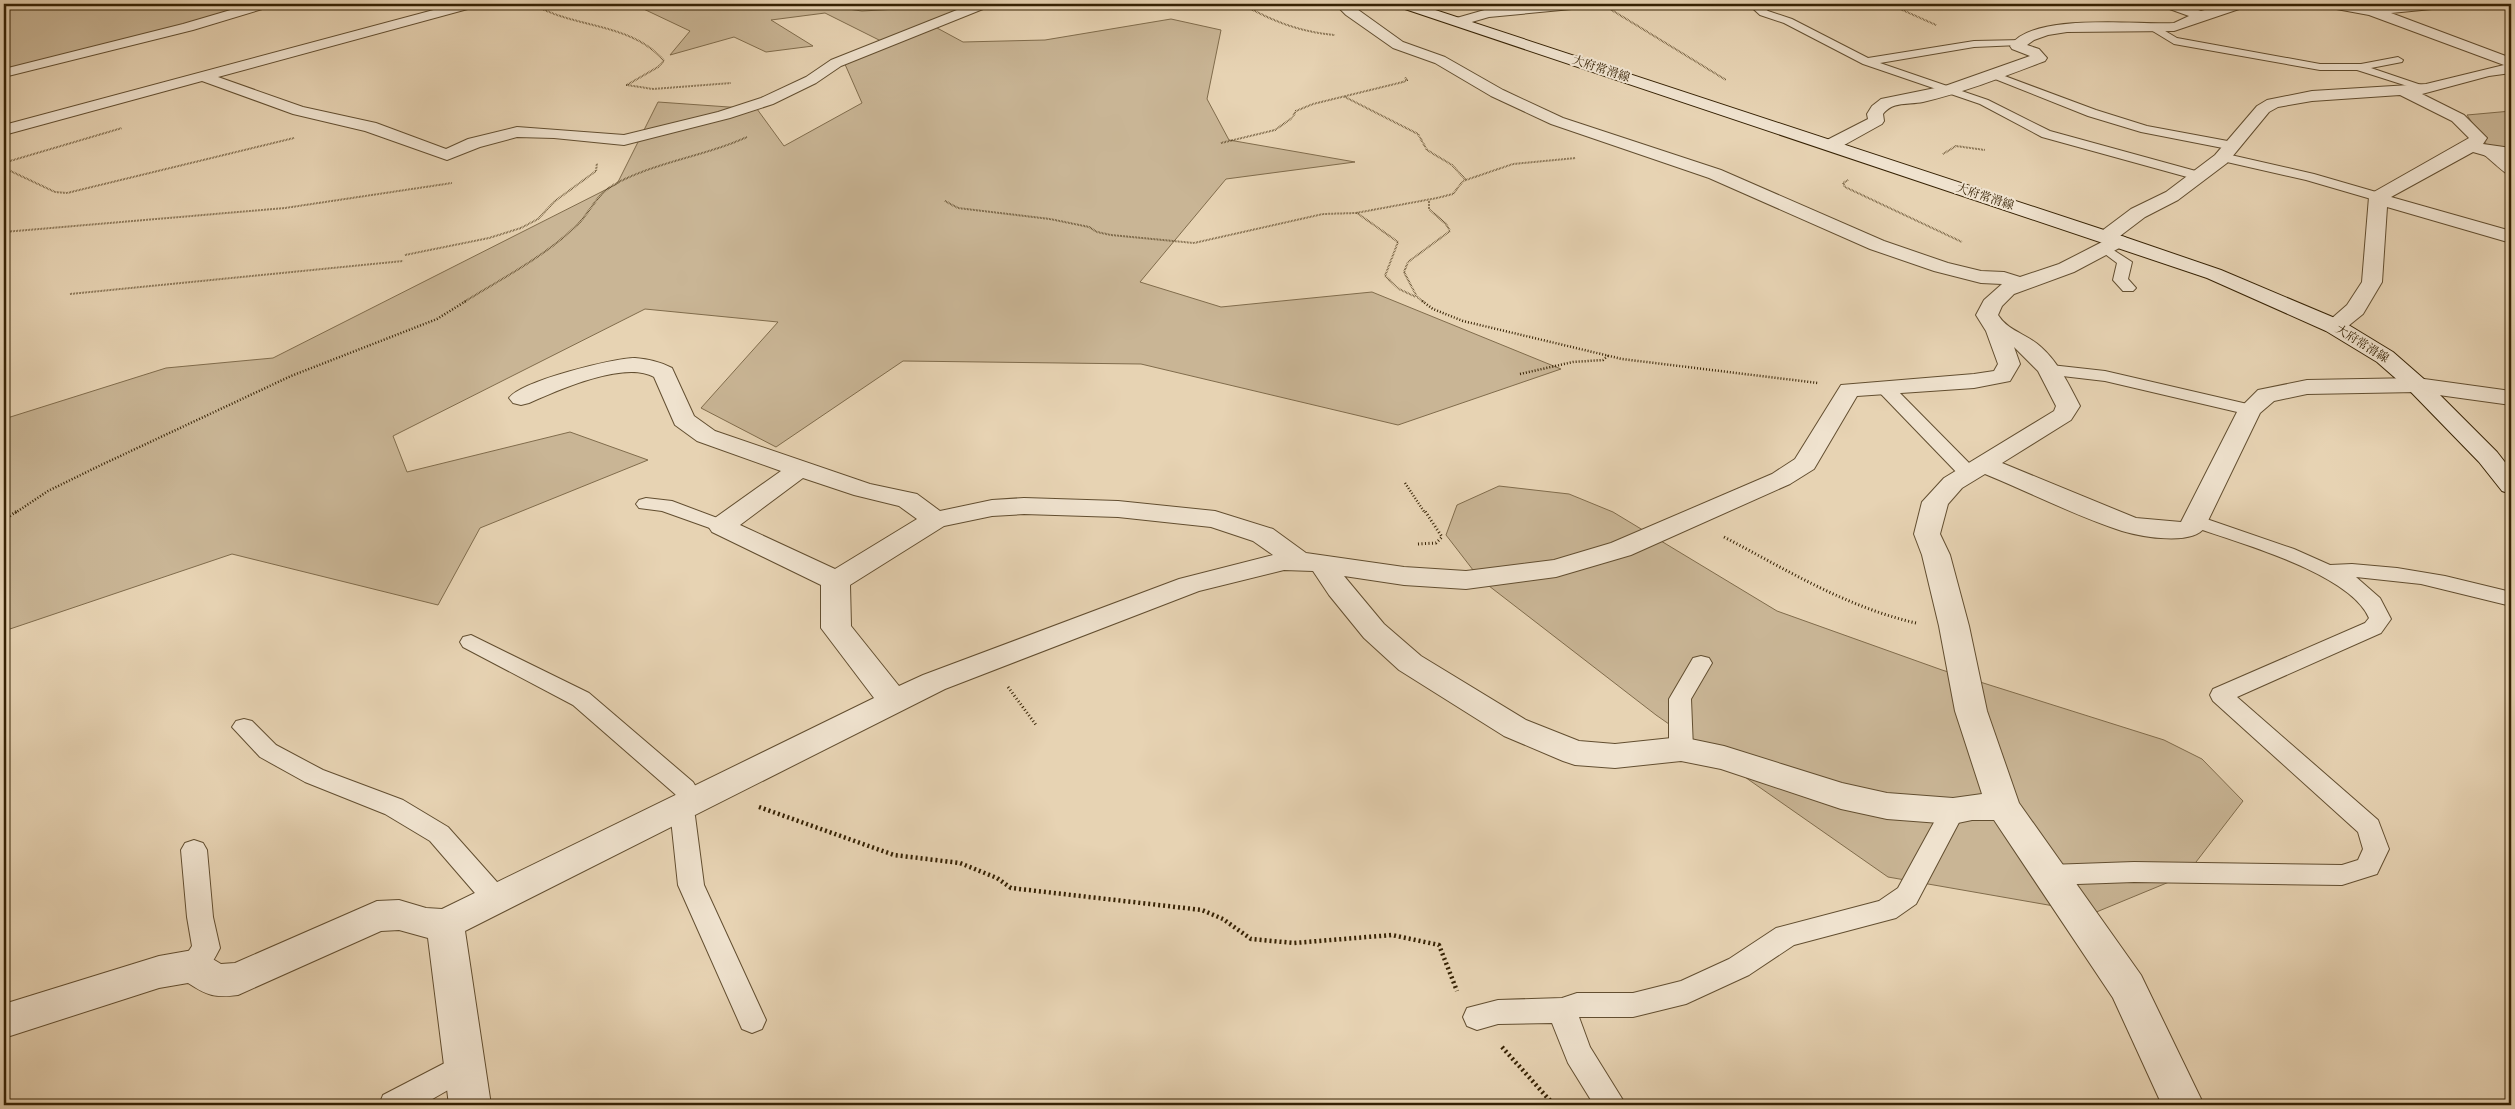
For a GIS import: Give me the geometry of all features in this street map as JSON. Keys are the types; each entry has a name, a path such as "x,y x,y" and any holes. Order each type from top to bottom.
{"street":[{"path":"4,73 126,44 264,4"},
{"path":"4,130 470,4"},
{"path":"202,75 240,91 299,111 370,127 447,155 474,143 517,132 554,133 624,140 644,137 761,103 811,80 836,63 983,4"},
{"path":"1342,4 1350,12 1398,45 1451,66 1496,93 1557,121 1715,174 1877,245 1942,267 1980,277 2004,278 2018,284"},
{"name":"大府常滑線","path":"1404,4 1891,165 2109,242 2214,274 2334,326 2385,357 2417,385 2488,457 2511,486"},
{"path":"1458,22 1488,13 1582,4"},
{"path":"2169,4 2201,16"},
{"path":"1831,145 1876,121 1874,114 1878,108 1886,103 1902,98 1918,98 1946,91 2040,58 2034,52 2017,46 2019,42 2042,32 2063,29 2176,27 2201,16 2240,4"},
{"path":"2331,4 2372,11 2511,63"},
{"path":"2372,11 2442,4"},
{"path":"4,1022 159,972 193,966 216,981 238,979 377,916 399,914 426,923 445,924 934,682 1189,585 1284,561 1310,561 1404,576 1466,580 1556,568 1621,548 1781,479 1805,464 1849,390 1974,382 2002,376 2009,364 1997,331 1987,315 1990,305 1999,295 2018,284 2046,278 2109,242 2138,213 2172,196 2228,152 2263,109 2273,103 2312,96 2404,92 2427,89 2488,72 2511,70"},
{"path":"2404,92 2436,106 2470,128 2479,138 2479,148"},
{"path":"2479,148 2509,163"},
{"path":"2378,198 2479,148"},
{"path":"2378,198 2511,237"},
{"path":"2334,326 2355,310 2372,282 2378,198"},
{"path":"1997,331 2018,338 2051,370 2068,406 2063,416 1953,483 1936,502 1926,534 1936,555 1971,711 2002,807 2127,987 2183,1105"},
{"path":"522,398 541,389 602,369 635,365 655,368 664,373 684,420 694,429 735,447 863,490 908,500 936,520"},
{"path":"1976,470 2131,525 2179,531 2192,527 2250,410 2266,395 2307,387 2417,385 2511,398"},
{"path":"800,468 721,526 836,581"},
{"path":"836,581 936,520 992,508 1024,506 1118,509 1215,519 1263,534 1310,561 1339,589 1374,631 1410,663 1515,728 1575,753 1615,756 1681,749 1724,758 1841,796 1887,806 1953,811 1972,807 2002,807"},
{"path":"836,581 834,600 836,628 894,702"},
{"path":"445,924 466,1065 470,1105"}],"lane":[{"path":"1753,4 1764,13 1788,21 1867,62 1946,91 1984,102 2046,134 2198,176"},
{"path":"2156,28 2180,43 2198,44 2320,67 2355,67 2398,60"},
{"path":"1867,62 1974,44 2019,42"},
{"path":"2355,67 2427,89"},
{"path":"1994,75 2092,113 2145,130 2228,152 2378,198"},
{"path":"2109,242 2126,262 2120,280 2128,288"},
{"path":"2051,370 2105,376 2250,410"},
{"path":"1885,388 1976,470"},
{"path":"646,504 665,505 721,526"},
{"path":"2049,875 2134,872 2342,875 2368,867 2376,849 2369,827 2221,694 2373,628 2380,619 2374,603 2348,581 2327,571 2287,553 2195,521"},
{"path":"2327,571 2350,569 2388,574 2511,598"},
{"path":"471,642 581,699 684,788 685,806 683,816 692,885 752,1020"},
{"path":"1681,749 1680,699 1700,663"},
{"path":"244,727 268,751 314,776 394,807 439,834 496,899"},
{"path":"1477,1017 1498,1012 1562,1010 1576,1005 1633,1005 1686,992 1739,967 1786,936 1887,910 1907,896 1953,811"},
{"path":"193,966 206,948 200,917 194,850"},
{"path":"1562,1010 1578,1054 1610,1105"},
{"path":"394,1105 466,1065"}],"path":[{"path":"533,4 543,12 584,26 629,35 646,41 658,51 664,61 658,68 627,84 653,89 708,83 737,83"},
{"path":"1889,4 1937,25"},
{"path":"1610,9 1728,82"},
{"path":"1221,143 1259,135 1287,124 1301,108 1403,82 1407,80 1405,77 1451,66"},
{"path":"1345,97 1418,134 1427,150 1452,165 1466,180"},
{"path":"4,520 48,491 98,466 292,376 437,318 553,246 576,227 599,196 614,184 656,168 720,149 755,133 772,110 772,107 761,103"},
{"path":"4,168 55,192 67,193 323,131 330,128 326,120 328,117"},
{"path":"405,255 478,239 520,228 536,221 549,211 556,201 596,171 597,153 594,148 593,138"},
{"path":"945,201 958,208 1050,219 1089,227 1097,232 1111,235 1194,243 1323,214 1356,213 1429,200 1453,194 1466,180 1513,164 1567,157 1597,158 1638,147"},
{"path":"1891,165 1843,183 1845,187 1967,245"},
{"path":"4,232 274,207 407,192 452,183"},
{"path":"1417,298 1404,272 1408,262 1450,231 1446,224 1429,210 1429,200"},
{"path":"1356,213 1398,242 1384,276 1393,287 1417,298 1433,309 1463,321 1608,356 1800,379 1849,390"},
{"path":"70,294 403,261"},
{"path":"1520,374 1574,362 1603,360 1608,356"},
{"path":"1404,483 1442,536 1436,543 1416,544"},
{"path":"1689,519 1806,582 1873,611 1911,622 1954,629"},
{"path":"990,662 1036,725"},
{"path":"726,785 739,800 894,855 960,863 998,878 1011,888 1202,910 1223,919 1251,939 1294,943 1392,935 1439,945 1460,997 1554,1105"}],"shaded area":[{"path":"4,4 253,4 134,40 4,71"},
{"path":"633,4 777,4 784,9 813,4 862,11 971,5 926,22 963,42 1045,40 1171,19 1221,30 1207,99 1229,140 1355,162 1226,179 1140,282 1221,307 1372,292 1561,369 1398,425 1141,364 903,361 776,447 701,408 778,322 645,309 393,436 407,472 570,432 648,460 480,528 438,605 232,554 4,631 4,419 166,368 273,358 617,184 658,102 757,109 784,146 862,103 844,62 889,45 825,13 771,20 813,46 766,52 734,37 670,55 690,31"},
{"path":"2511,111 2511,168 2490,150 2467,115"},
{"path":"1499,486 1569,494 1613,512 1777,611 1942,670 2164,740 2202,759 2243,801 2186,875 2094,913 1888,877 1656,715 1480,579 1446,535 1457,505"}]}
